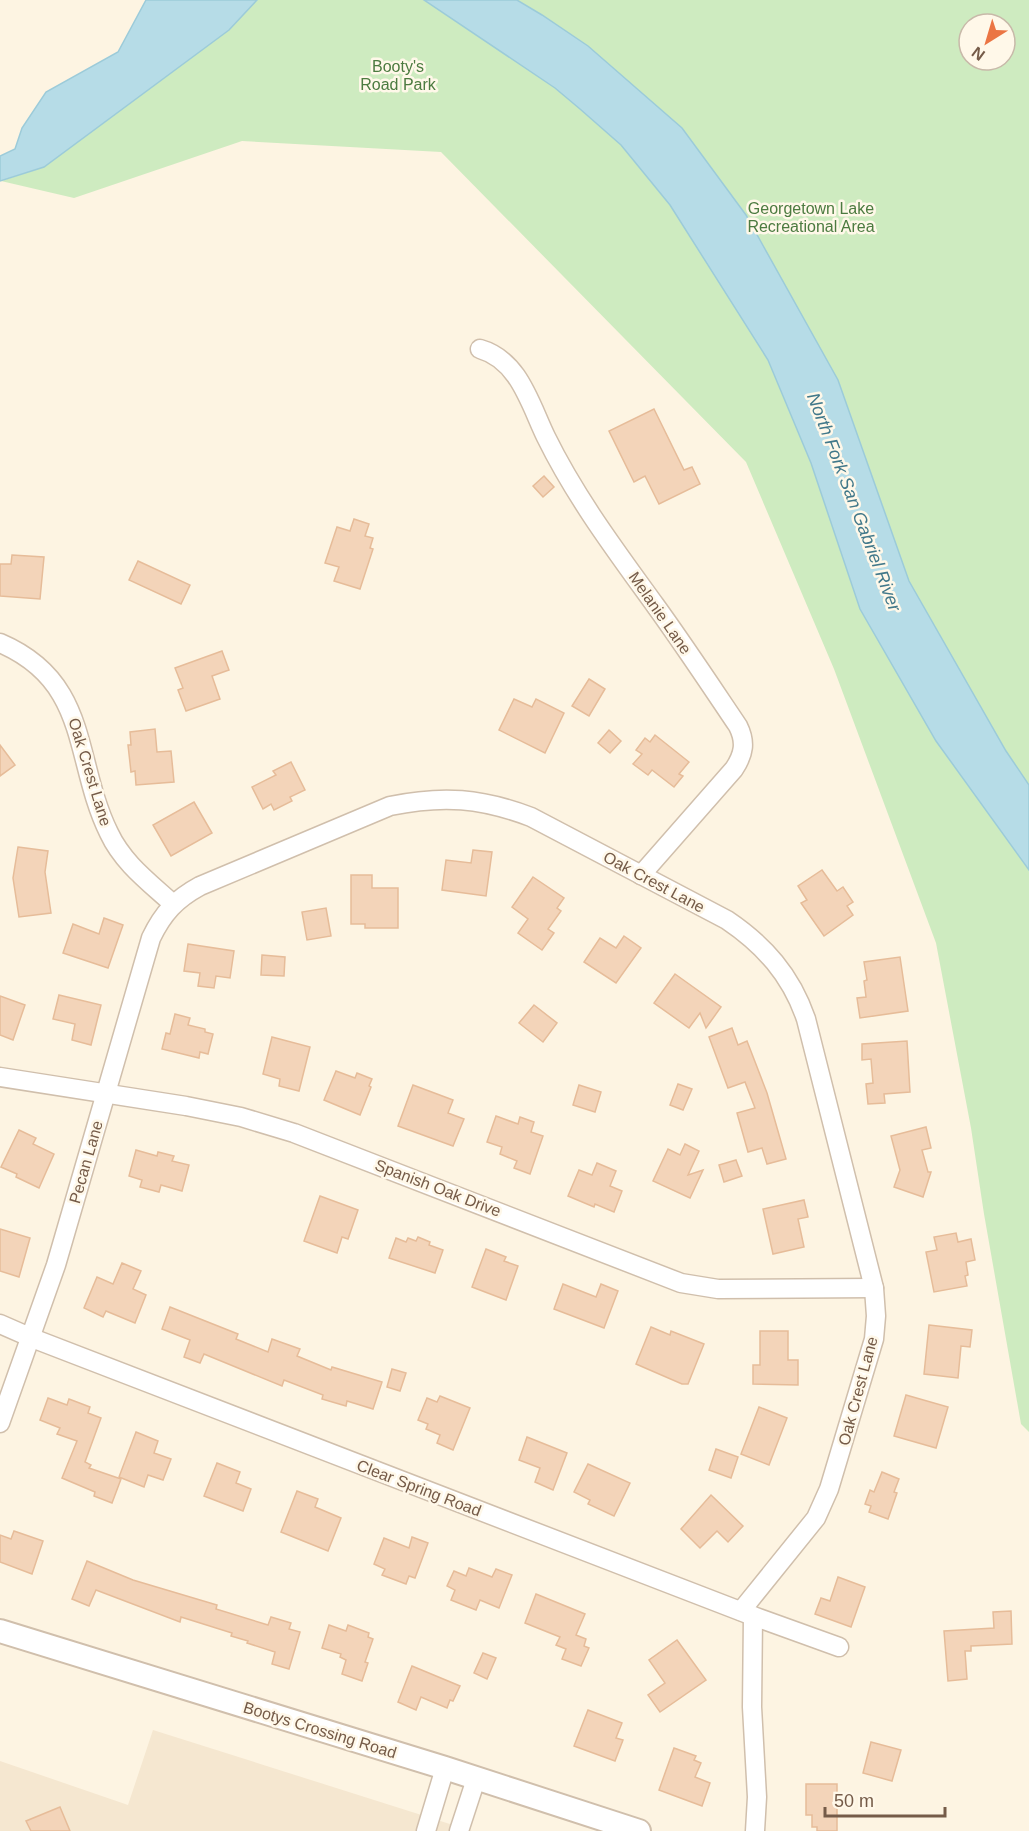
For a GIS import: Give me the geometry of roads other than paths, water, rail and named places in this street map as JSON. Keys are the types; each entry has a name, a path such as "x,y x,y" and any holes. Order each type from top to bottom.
{"street":[{"name":"Melanie Lane","path":"480,350 492,353 504,360 516,375 562,468 590,514 693,660 738,726 743,738 742,757 734,769 641,875"},
{"name":"Oak Crest Lane","path":"0,643 28,658 46,673 60,691 75,721 100,812 109,834 129,865 173,904 184,894 200,886 376,810 418,800 447,798 476,800 531,817 727,920 748,935 776,962 790,983 806,1019 874,1288 876,1316 874,1339 829,1489 816,1518 747,1613"},
{"name":"Pecan Lane","path":"0,1423 56,1265 151,938 159,921 173,904"},
{"name":"Spanish Oak Drive","path":"0,1077 230,1115 294,1133 681,1282 718,1289 874,1288"},
{"name":"Clear Spring Road","path":"0,1324 839,1647"},
{"path":"747,1613 757,1797 756,1831"},
{"name":"Bootys Crossing Road","path":"0,1631 445,1768 639,1831"},
{"path":"426,1831 445,1768"},
{"path":"459,1831 476,1779"}],"water":[{"path":"146,0 257,0 229,30 44,167 0,181 0,156 15,149 22,128 46,92 118,52"},
{"name":"North Fork San Gabriel River","path":"424,0 517,0 542,15 588,46 682,128 746,215 838,380 909,581 1006,751 1029,785 1029,870 936,741 860,609 811,463 768,360 670,205 621,145 555,88"}],"park label":[{"name":"Booty's Road Park","path":"398,75"},
{"name":"Georgetown Lake Recreational Area","path":"811,217"}]}
